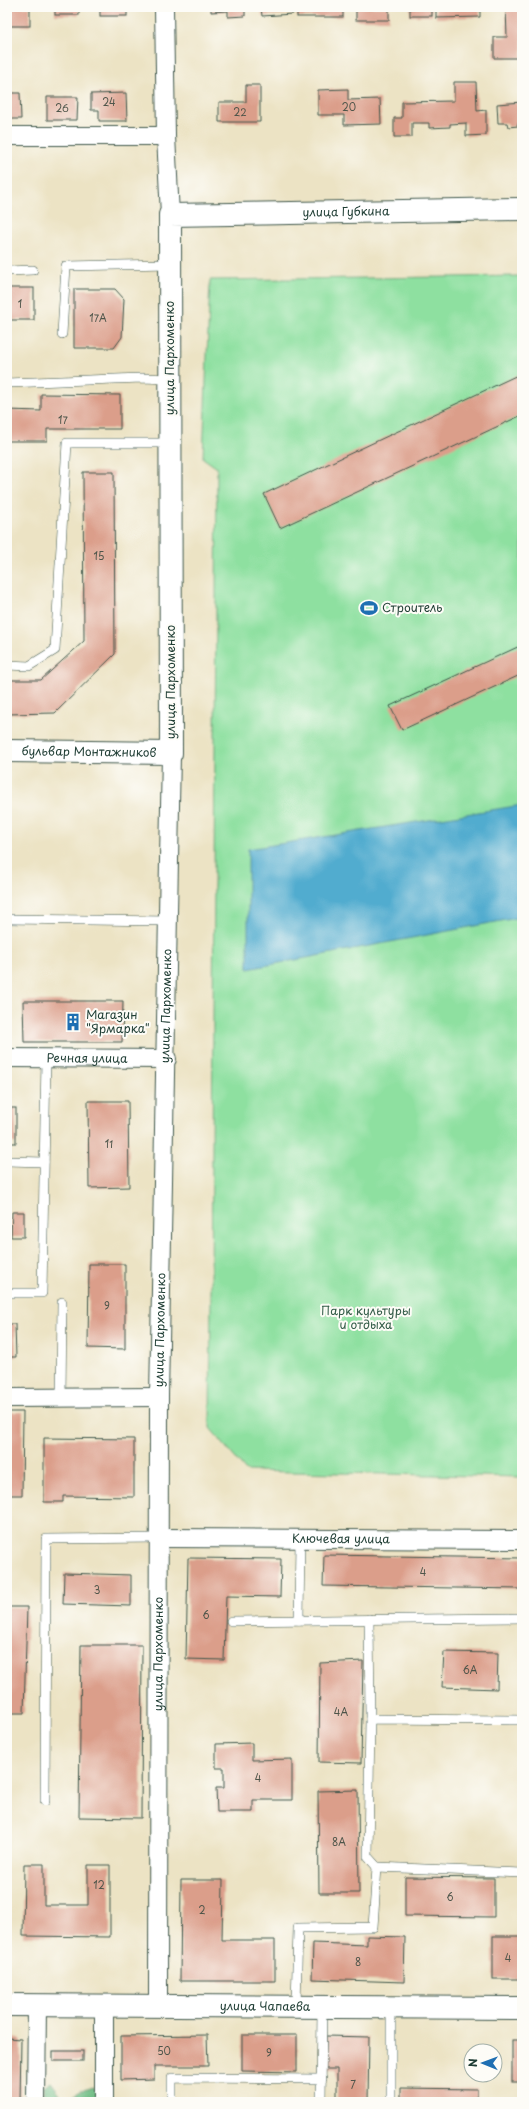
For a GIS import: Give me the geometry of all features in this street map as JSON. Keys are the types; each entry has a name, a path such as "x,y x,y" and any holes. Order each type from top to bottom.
{"street":[{"name":"улица Пархоменко","path":"158,2006 160,1538 159,1397 167,1059 171,753 170,215 166,136 164,7"},
{"path":"7,136 166,136"},
{"name":"улица Губкина","path":"170,215 522,209"},
{"name":"бульвар Монтажников","path":"7,751 171,753"},
{"name":"Речная улица","path":"7,1058 167,1059"},
{"path":"7,1398 159,1397"},
{"name":"Ключевая улица","path":"160,1538 522,1540"},
{"name":"улица Чапаева","path":"7,2005 522,2008"},
{"path":"36,2102 37,2006"},
{"path":"104,2006 104,2102"}],"lane":[{"path":"62,334 66,266 170,264"},
{"path":"7,270 32,270"},
{"path":"7,383 142,378 170,379"},
{"path":"7,665 28,666 55,650 67,443 170,443"},
{"path":"7,919 169,921"},
{"path":"7,1293 42,1293 46,1058"},
{"path":"7,1161 44,1162"},
{"path":"61,1398 62,1302"},
{"path":"45,1801 46,1539 160,1538"},
{"path":"299,1620 300,1539"},
{"path":"231,1621 522,1618"},
{"path":"369,1619 370,1719 368,1857 377,1867 522,1873"},
{"path":"370,1719 522,1720"},
{"path":"296,2006 298,1928 373,1927 377,1867"},
{"path":"321,2102 322,2007"},
{"path":"390,2102 391,2007"},
{"path":"172,2102 172,2078 322,2079"}],"green space":[{"name":"Парк культуры и отдыха","path":"522,276 522,1477 246,1471 210,1428 217,468 203,458 210,280"},
{"path":"51,2082 61,2095 66,2098 93,2087 96,2090 98,2102 42,2102 44,2087"}],"water":[{"path":"522,805 522,917 248,969 248,849"}],"building":[{"path":"7,7 30,7 30,26 7,26"},
{"path":"55,7 79,7 79,15 55,15"},
{"path":"100,7 127,7 127,16 100,16"},
{"path":"211,7 245,7 245,16 228,17 228,11 211,12"},
{"path":"261,7 293,7 293,14 262,16"},
{"path":"297,7 343,7 343,17 297,17"},
{"path":"356,7 389,7 389,20 356,20"},
{"path":"410,7 432,7 432,16 410,16"},
{"path":"436,7 480,7 480,17 436,18"},
{"path":"506,7 522,7 522,58 494,58 494,37 507,37"},
{"path":"454,82 476,82 477,111 486,110 486,135 466,136 466,123 450,124 450,127 429,128 429,123 412,123 412,137 394,137 394,118 402,118 402,102 454,101"},
{"path":"246,85 260,85 260,122 219,122 219,102 246,102"},
{"path":"348,89 348,100 380,99 381,124 344,125 344,115 318,115 318,90"},
{"path":"7,93 20,93 21,119 7,119"},
{"path":"126,93 127,121 99,121 99,110 91,110 91,94"},
{"path":"47,97 78,97 77,120 47,120"},
{"path":"522,102 522,124 508,127 507,123 498,123 497,104"},
{"path":"7,288 34,288 34,320 7,320"},
{"path":"74,289 115,289 124,299 122,337 114,348 74,348"},
{"path":"522,373 522,415 280,528 264,494"},
{"path":"41,394 120,395 120,429 47,429 47,441 7,441 7,410 41,411"},
{"path":"83,472 114,472 115,654 55,713 7,714 7,680 41,680 84,641"},
{"path":"522,645 522,680 520,675 402,730 390,706"},
{"name":"Магазин \"Ярмарка\"","path":"23,1001 123,1001 122,1042 24,1042"},
{"path":"88,1101 128,1101 129,1187 89,1188"},
{"path":"7,1108 16,1108 16,1143 7,1143"},
{"path":"12,1212 24,1212 24,1237 11,1237"},
{"path":"89,1264 125,1264 125,1349 88,1348"},
{"path":"7,1324 15,1324 16,1357 7,1357"},
{"path":"7,1412 23,1412 22,1495 7,1495"},
{"path":"44,1438 134,1439 134,1497 63,1496 63,1502 44,1502"},
{"path":"324,1555 522,1558 522,1589 323,1586"},
{"path":"188,1558 281,1559 280,1597 226,1596 224,1660 186,1659"},
{"path":"64,1573 131,1575 131,1606 63,1604"},
{"path":"7,1607 27,1607 24,1713 7,1713"},
{"path":"81,1645 142,1645 141,1818 79,1817"},
{"path":"444,1652 498,1653 497,1689 442,1687"},
{"path":"363,1661 361,1763 319,1762 320,1663"},
{"path":"252,1743 252,1760 292,1759 292,1800 253,1800 253,1812 217,1812 216,1788 224,1788 224,1768 216,1768 216,1744"},
{"path":"358,1790 359,1893 319,1893 318,1791"},
{"path":"24,1864 44,1864 44,1905 88,1905 88,1865 110,1865 110,1937 23,1936"},
{"path":"405,1877 494,1878 494,1917 405,1916"},
{"path":"181,1880 223,1880 222,1940 275,1940 275,1981 180,1981"},
{"path":"367,1936 405,1937 404,1982 312,1979 313,1943 367,1945"},
{"path":"493,1936 522,1936 522,1979 493,1979"},
{"path":"207,2035 208,2066 154,2066 154,2079 121,2080 121,2036"},
{"path":"242,2035 297,2035 297,2072 242,2071"},
{"path":"326,2036 369,2037 368,2102 337,2102 337,2069 325,2069"},
{"path":"7,2038 21,2039 20,2102 7,2102"},
{"path":"512,2040 522,2040 522,2082 512,2082"},
{"path":"53,2051 83,2051 83,2061 53,2061"},
{"path":"401,2088 477,2089 477,2102 401,2102"}],"place":[{"name":"Строитель","path":"369,608"},
{"name":"Магазин \"Ярмарка\"","path":"73,1022"}]}
